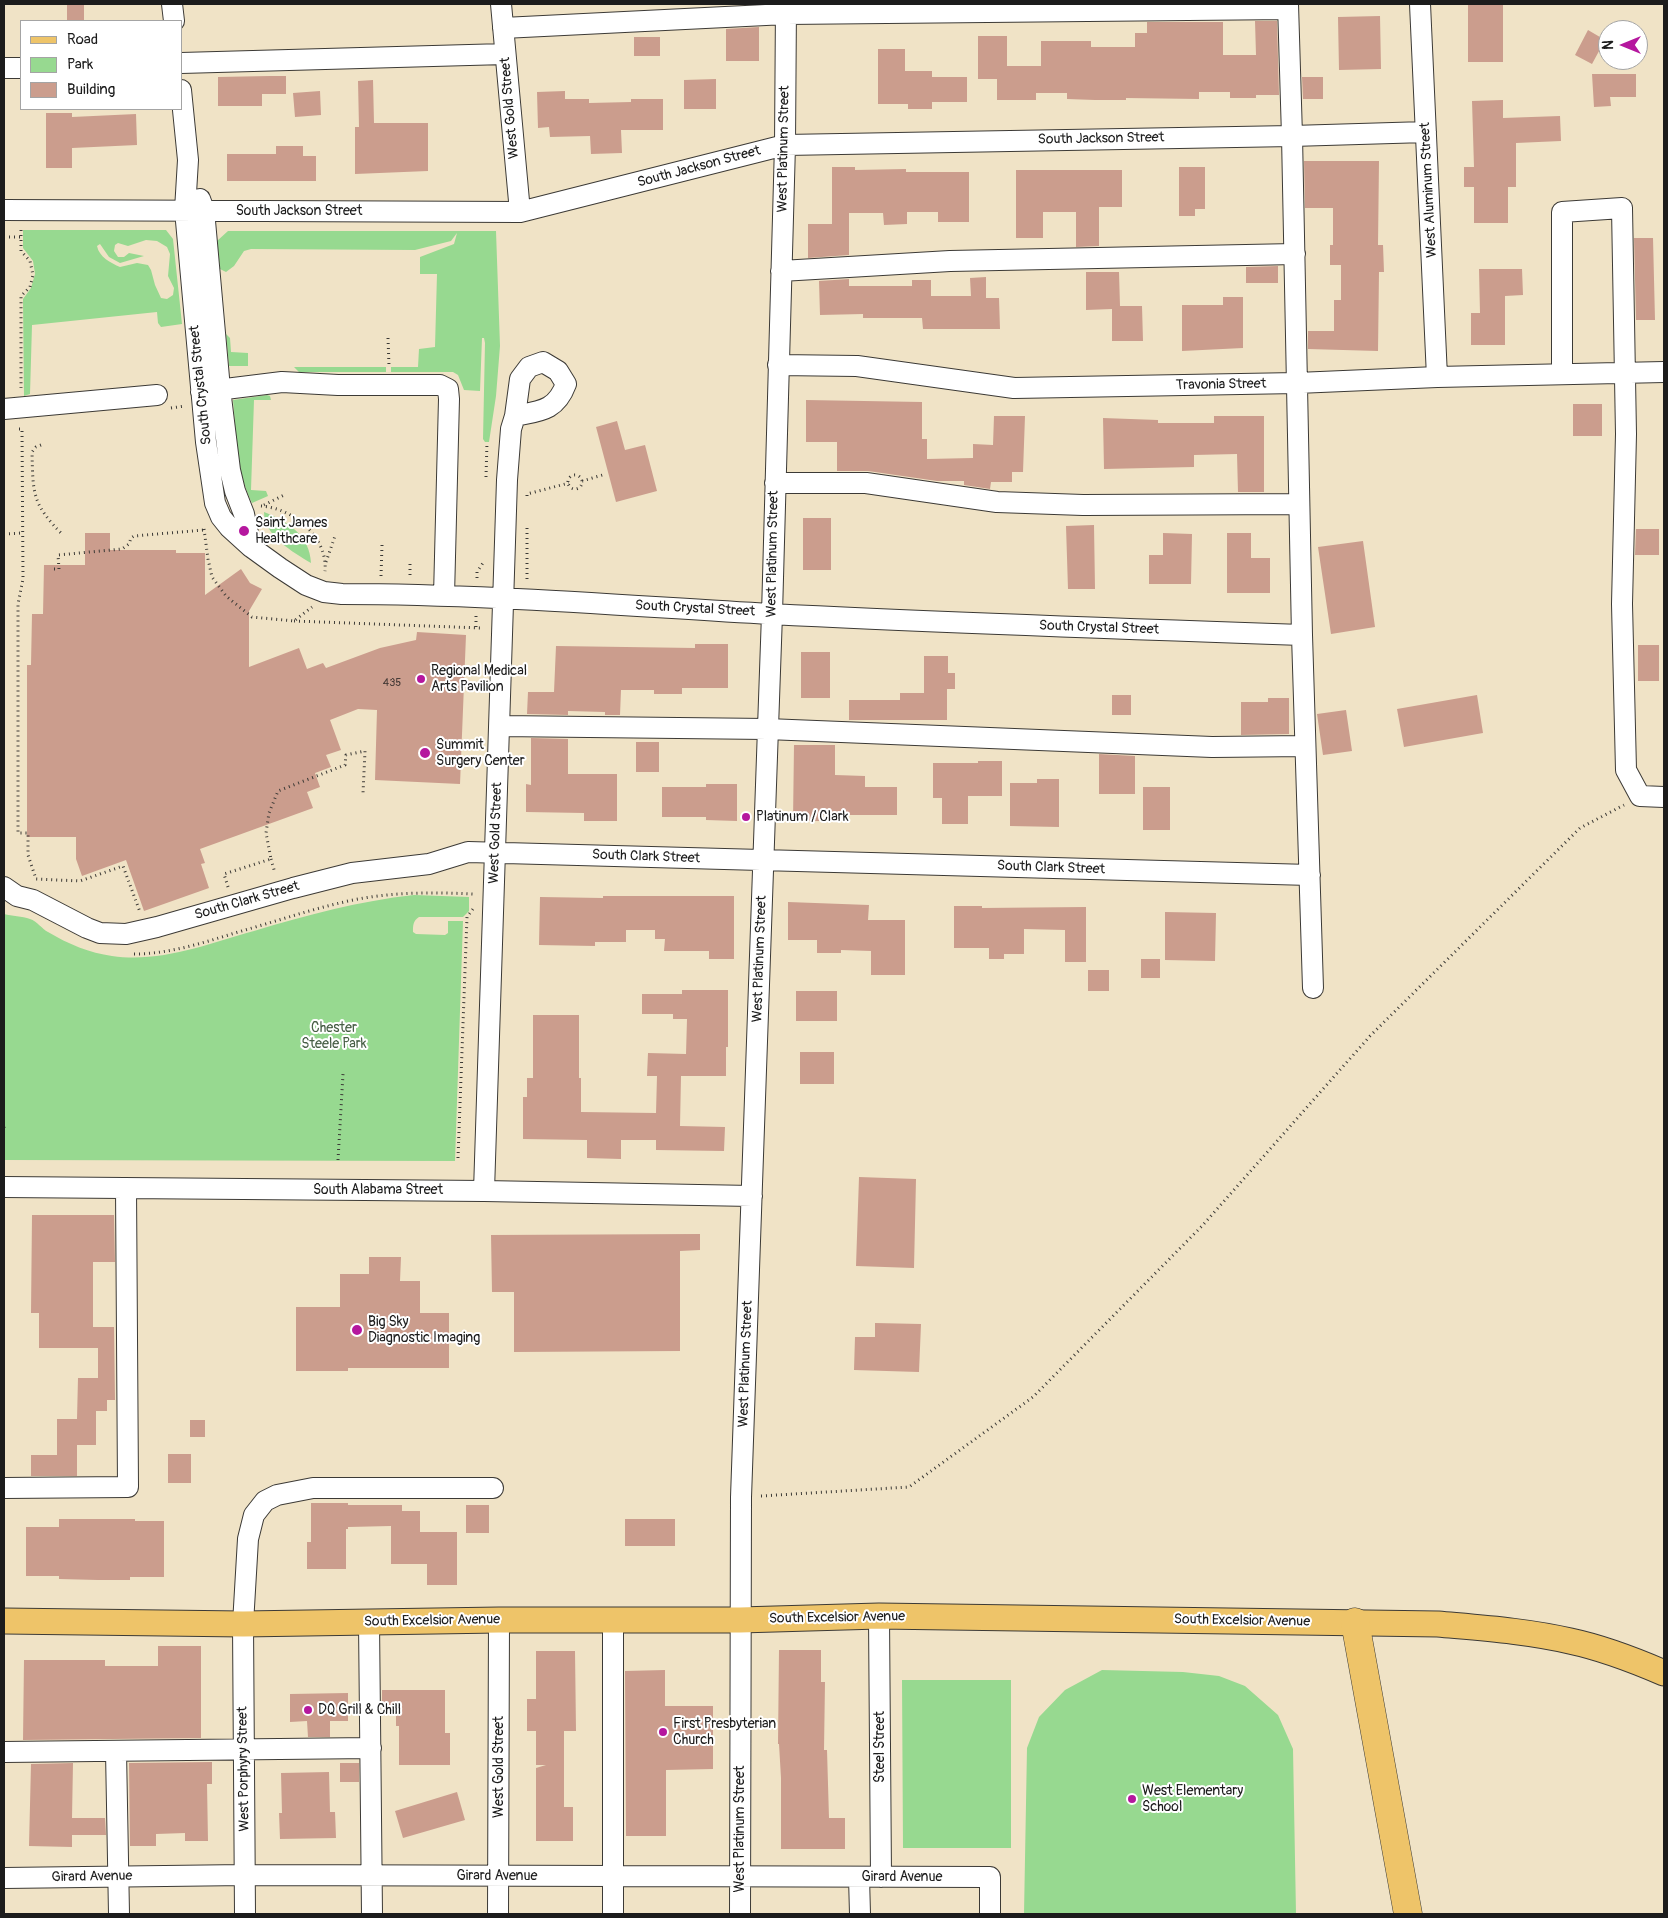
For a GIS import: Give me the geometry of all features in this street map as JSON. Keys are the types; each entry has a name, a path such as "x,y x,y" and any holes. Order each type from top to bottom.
{"highway":[{"path":"1354,1622 1408,1914"}],"main road":[{"name":"South Excelsior Avenue","path":"4,1621 243,1624 499,1620 740,1620 879,1616 1438,1624 1514,1631 1571,1641 1622,1656 1664,1673"}],"street":[{"path":"172,4 174,20"},
{"name":"West Gold Street","path":"501,4 520,212"},
{"name":"West Aluminum Street","path":"1420,4 1437,377"},
{"path":"503,28 786,9 1288,6 1302,635 1313,988"},
{"name":"West Platinum Street","path":"740,1914 741,1497 772,614 786,9"},
{"path":"182,63 505,54"},
{"path":"4,68 20,68"},
{"path":"182,100 194,210"},
{"name":"South Jackson Street","path":"4,210 520,212 784,145 1426,132"},
{"path":"1562,374 1562,212 1622,208 1626,373 1622,604 1626,770 1640,796 1664,796"},
{"name":"South Crystal Street","path":"194,210 211,390 215,503 221,517 229,527 251,547 306,585 324,592 503,598 772,614 1055,627 1302,635"},
{"path":"781,271 950,261 1295,254"},
{"name":"Travonia Street","path":"778,365 857,366 1014,388 1297,383 1437,377 1664,372"},
{"path":"211,390 282,382 338,386 440,384 448,389 444,596"},
{"path":"4,409 157,396"},
{"name":"West Gold Street","path":"484,1191 507,480 511,428 515,416"},
{"path":"775,483 866,482 997,502 1083,505 1299,504"},
{"path":"500,726 768,729 1212,747 1306,746"},
{"name":"South Clark Street","path":"4,887 17,896 33,900 87,928 100,933 126,934 352,873 429,864 468,852 1310,874"},
{"name":"South Alabama Street","path":"4,1187 484,1191 752,1196"},
{"path":"4,1488 128,1487 126,1188"},
{"name":"West Porphyry Street","path":"245,1914 243,1624 248,1539 254,1515 264,1501 288,1491 313,1488 493,1488"},
{"name":"Steel Street","path":"879,1616 881,1877"},
{"name":"West Gold Street","path":"498,1914 499,1620"},
{"path":"613,1620 613,1914"},
{"path":"368,1622 372,1914"},
{"path":"4,1752 371,1748"},
{"path":"116,1751 119,1914"},
{"name":"Girard Avenue","path":"4,1878 245,1875 498,1875 740,1878 990,1878 990,1914"},
{"path":"859,1877 860,1914"}],"path":[{"path":"22,389 21,296 30,286 33,275 30,261 21,251 20,227 29,227"},
{"path":"4,237 20,237"},
{"path":"388,338 389,374"},
{"path":"13,430 22,429 23,579 18,604 18,833 28,833 28,855 36,879 80,881 123,866 140,912 147,911"},
{"path":"485,482 487,442"},
{"path":"41,445 32,452 33,489 42,511 63,535"},
{"path":"582,481 606,474"},
{"path":"569,484 570,479 574,475 582,481"},
{"path":"569,484 571,488 578,488 582,481"},
{"path":"527,504 528,494 569,484"},
{"path":"263,506 286,494"},
{"path":"257,506 282,510 293,515 318,541 326,562"},
{"path":"527,522 527,579"},
{"path":"54,569 59,569 58,555 122,549 129,544 134,536 204,530"},
{"path":"4,534 22,533"},
{"path":"325,572 326,562 335,536"},
{"path":"381,580 382,544"},
{"path":"477,582 477,572 483,564 484,555"},
{"path":"318,569 332,574"},
{"path":"294,621 481,628"},
{"path":"229,891 224,874 271,859 266,833 269,812 278,791 345,765 346,755 365,751 363,793"},
{"path":"741,1497 909,1487 1033,1397 1202,1226 1370,1036 1580,828 1640,796"},
{"path":"377,897 430,892 473,893 472,911 467,917 458,1158"},
{"path":"338,1160 343,1074"}],"green space":[{"path":"23,230 166,230 173,239 182,324 161,327 158,323 157,312 32,325 30,394 24,396 23,299 31,288 35,274 33,261 23,248","holes":["146,240 157,241 167,247 170,254 168,276 174,288 173,295 167,299 161,298 148,265 137,263 120,267 103,256 97,246 100,244 109,257 120,263 144,256 129,253 124,257 118,257 114,251 115,245 118,243 128,246"]},
{"path":"228,231 496,231 500,346 496,396 489,442 485,442 483,439 484,338 482,338 480,391 464,390 458,375 453,372 391,372 391,367 418,367 419,349 435,347 437,274 420,274 420,257 454,244 457,233 451,241 415,250 251,249 244,251 234,266 226,272 220,269 217,241"},
{"path":"226,334 230,338 231,352 248,353 248,366 229,366"},
{"path":"294,367 386,367 386,372 299,372"},
{"path":"270,396 271,400 254,400 251,490 266,491 268,496 252,503 240,465 233,400"},
{"path":"264,512 296,530 306,544 310,553 311,563 274,536 265,521"},
{"name":"Chester Steele Park","path":"414,895 469,897 469,911 463,917 419,917 414,922 413,927 413,932 416,934 445,935 448,933 448,921 463,921 455,1161 4,1160 4,914 33,920 46,931 87,950 112,956 148,957 184,951 333,909"},
{"path":"1102,1670 1183,1672 1219,1676 1245,1686 1278,1715 1293,1749 1296,1914 1024,1914 1027,1748 1039,1717 1065,1690"},
{"path":"902,1680 1011,1680 1011,1848 903,1848"}],"building":[{"path":"67,4 84,4 84,20 67,20"},
{"path":"1468,4 1503,4 1503,62 1468,62"},
{"path":"1380,16 1381,69 1339,70 1338,17"},
{"path":"1255,21 1277,21 1279,95 1256,95 1256,98 1230,98 1230,92 1199,92 1199,99 1126,98 1126,100 1095,100 1067,99 1067,93 1036,93 1036,100 997,100 997,79 978,79 978,36 1007,36 1007,66 1041,66 1041,41 1091,41 1091,47 1135,47 1135,33 1147,33 1147,22 1223,22 1223,55 1256,55"},
{"path":"759,27 759,61 726,61 726,29"},
{"path":"1588,30 1598,36 1598,53 1592,64 1575,55"},
{"path":"634,37 660,37 660,56 634,56"},
{"path":"878,49 905,49 905,71 932,71 932,77 967,77 967,102 932,102 932,109 908,109 908,104 878,104"},
{"path":"1592,74 1636,74 1636,97 1610,97 1611,106 1594,107"},
{"path":"286,76 286,94 262,94 262,106 218,106 218,77"},
{"path":"1302,77 1323,77 1323,99 1303,99"},
{"path":"716,79 716,109 684,109 684,80"},
{"path":"373,80 374,123 428,123 428,171 355,174 355,127 359,127 358,81"},
{"path":"320,91 321,115 295,117 293,93"},
{"path":"565,91 565,99 589,99 589,103 631,102 631,99 663,99 663,130 621,130 622,153 591,154 590,136 550,137 549,127 538,128 537,92"},
{"path":"1503,100 1503,118 1560,116 1561,141 1516,143 1516,187 1508,187 1508,223 1474,223 1474,187 1464,187 1464,167 1474,167 1472,101"},
{"path":"46,113 72,113 72,117 136,114 137,145 72,148 72,168 46,168"},
{"path":"276,146 303,146 303,156 316,156 316,181 227,181 227,154 276,154"},
{"path":"1304,161 1379,161 1378,245 1383,245 1384,272 1379,272 1378,351 1308,349 1308,331 1334,331 1334,300 1341,300 1341,265 1330,265 1330,245 1333,245 1333,208 1305,208"},
{"path":"832,167 855,167 855,170 906,169 906,172 969,172 969,222 938,222 938,212 907,212 907,224 884,225 883,213 849,213 849,255 808,258 808,224 832,224"},
{"path":"1179,167 1205,167 1205,209 1195,209 1195,216 1179,216"},
{"path":"1016,170 1122,170 1122,207 1099,207 1099,246 1076,247 1076,212 1043,212 1043,238 1016,238"},
{"path":"1634,238 1653,238 1655,320 1636,320"},
{"path":"1278,266 1278,283 1246,283 1246,267"},
{"path":"1479,269 1522,269 1523,295 1505,296 1505,345 1471,345 1471,313 1480,313"},
{"path":"1086,272 1119,272 1120,306 1142,306 1143,341 1112,341 1112,309 1086,310"},
{"path":"986,277 986,298 999,298 1000,329 923,329 922,318 863,318 863,314 820,315 819,281 849,279 849,286 912,286 912,280 931,280 931,296 971,296 970,278"},
{"path":"1223,297 1243,297 1243,348 1182,351 1182,305 1223,305"},
{"path":"806,400 922,402 922,439 927,439 927,459 973,458 973,444 993,445 994,416 1025,416 1023,472 1012,472 1012,482 991,482 990,489 964,485 964,481 937,481 868,471 837,471 837,442 806,442"},
{"path":"1573,404 1602,404 1602,436 1573,436"},
{"path":"1214,416 1264,416 1264,492 1238,492 1237,454 1194,455 1194,467 1104,469 1103,418 1158,420 1158,423 1214,423"},
{"path":"617,421 625,450 645,445 657,491 616,502 596,427"},
{"path":"803,518 831,518 831,570 803,570"},
{"path":"1094,525 1095,589 1068,589 1066,526"},
{"path":"1636,529 1659,529 1659,555 1635,555"},
{"path":"85,533 110,533 110,550 176,550 176,553 205,553 205,595 241,569 250,583 262,589 249,611 249,667 299,648 307,669 323,663 326,668 380,648 416,640 417,632 466,635 460,784 375,780 377,710 358,709 330,720 341,750 326,755 331,767 315,773 320,787 307,792 313,808 200,849 205,863 201,864 209,888 144,911 126,860 82,876 76,859 76,837 27,837 27,665 31,665 32,614 43,614 44,565 85,565"},
{"path":"1163,533 1192,534 1191,584 1149,584 1149,555 1163,555"},
{"path":"1227,533 1251,533 1251,558 1270,558 1270,593 1227,593"},
{"path":"1363,541 1375,627 1331,634 1318,547"},
{"path":"695,644 728,644 728,688 682,688 682,694 654,694 654,690 621,690 620,715 605,715 605,712 568,711 568,715 527,714 528,692 554,692 556,646 695,648"},
{"path":"1638,645 1659,645 1659,681 1638,681"},
{"path":"801,652 830,652 830,698 801,698"},
{"path":"924,656 948,656 948,673 955,673 955,689 947,689 947,720 849,720 849,700 900,700 900,693 924,693"},
{"path":"1112,695 1131,695 1131,715 1112,715"},
{"path":"1477,695 1483,733 1404,747 1397,709"},
{"path":"1268,698 1289,698 1289,734 1241,735 1241,702 1268,702"},
{"path":"1346,710 1352,751 1323,755 1317,714"},
{"path":"531,738 568,739 568,774 617,774 617,821 584,821 584,813 526,812 526,784 531,785"},
{"path":"636,742 659,742 659,772 636,772"},
{"path":"794,745 835,745 835,775 865,776 865,787 897,787 897,815 822,815 822,821 793,821"},
{"path":"1099,754 1135,756 1135,794 1099,794"},
{"path":"978,761 1002,761 1002,796 968,796 968,824 942,824 942,798 933,798 933,763 978,763"},
{"path":"1037,779 1059,779 1059,827 1010,826 1010,783 1037,783"},
{"path":"706,784 737,784 737,821 706,820 706,817 662,817 662,787 706,787"},
{"path":"1143,787 1170,787 1170,830 1143,830"},
{"path":"603,896 734,896 734,959 709,959 709,951 664,951 665,939 655,939 655,930 626,930 626,942 595,942 595,946 539,945 540,897 603,898"},
{"path":"788,902 869,905 868,920 905,920 905,975 871,975 871,951 841,950 841,953 817,953 817,940 788,940"},
{"path":"954,906 982,906 982,908 1086,907 1086,962 1065,962 1065,930 1024,929 1024,954 1004,954 1004,959 989,959 989,948 954,948"},
{"path":"1165,912 1216,913 1215,961 1165,960"},
{"path":"1141,959 1160,959 1160,978 1141,978"},
{"path":"1088,970 1109,970 1109,991 1088,991"},
{"path":"682,990 728,990 726,1076 681,1076 680,1126 725,1127 724,1151 656,1150 656,1140 621,1140 621,1159 587,1158 587,1140 523,1139 523,1097 527,1097 527,1078 533,1078 533,1015 579,1015 581,1112 656,1113 657,1076 647,1076 648,1053 686,1054 687,1019 673,1019 673,1014 642,1014 642,994 682,994"},
{"path":"796,991 837,991 837,1021 796,1021"},
{"path":"800,1052 834,1052 834,1084 800,1084"},
{"path":"859,1177 916,1179 914,1268 856,1266"},
{"path":"32,1215 114,1215 115,1262 93,1262 93,1327 114,1327 115,1400 107,1400 107,1411 96,1411 96,1445 77,1445 77,1476 31,1476 31,1455 57,1455 57,1419 77,1419 78,1378 98,1378 98,1348 39,1348 39,1313 31,1313"},
{"path":"700,1234 700,1250 680,1251 680,1351 514,1352 514,1292 492,1292 491,1235"},
{"path":"369,1257 401,1257 400,1281 420,1281 420,1313 449,1313 449,1368 348,1368 348,1371 296,1371 296,1307 340,1307 340,1274 369,1274"},
{"path":"875,1323 921,1324 919,1372 854,1370 855,1337 875,1337"},
{"path":"190,1420 205,1420 205,1437 190,1437"},
{"path":"168,1454 191,1454 191,1483 168,1483"},
{"path":"311,1503 402,1505 402,1511 420,1511 420,1532 457,1532 457,1585 427,1585 427,1564 391,1564 391,1526 348,1527 346,1529 346,1569 307,1569 307,1542 311,1542"},
{"path":"466,1505 489,1505 489,1533 466,1533"},
{"path":"59,1519 164,1521 164,1577 130,1577 130,1580 98,1580 59,1579 59,1576 26,1576 26,1527 59,1527"},
{"path":"625,1519 675,1519 675,1546 625,1546"},
{"path":"158,1646 201,1646 201,1738 23,1740 24,1660 105,1660 105,1666 158,1666"},
{"path":"779,1650 821,1650 821,1682 825,1682 824,1750 827,1750 829,1818 845,1818 845,1849 781,1849 781,1778 778,1744"},
{"path":"536,1651 575,1651 576,1731 564,1731 564,1807 573,1807 573,1841 536,1841 536,1768 546,1765 536,1765 536,1731 527,1731 527,1699 536,1699"},
{"path":"665,1670 665,1706 713,1706 713,1769 666,1770 666,1836 626,1836 625,1671"},
{"path":"382,1690 445,1690 445,1733 450,1733 450,1765 399,1765 399,1726 396,1726 396,1714 382,1714"},
{"path":"348,1693 348,1721 330,1721 330,1737 308,1737 307,1721 290,1722 290,1694"},
{"path":"212,1762 212,1784 207,1784 208,1841 185,1841 185,1833 156,1834 156,1846 130,1846 129,1763"},
{"path":"73,1763 72,1818 105,1818 106,1835 72,1835 72,1847 29,1846 31,1764"},
{"path":"340,1763 359,1763 359,1782 340,1782"},
{"path":"329,1772 330,1812 335,1812 336,1838 280,1839 279,1813 282,1813 281,1773"},
{"path":"457,1792 465,1820 403,1838 395,1811"}],"place":[{"name":"Saint James Healthcare","path":"244,531"},
{"name":"Regional Medical Arts Pavilion","path":"421,679"},
{"name":"Summit Surgery Center","path":"425,753"},
{"name":"Platinum / Clark","path":"746,817"},
{"name":"Big Sky Diagnostic Imaging","path":"357,1330"},
{"name":"DQ Grill & Chill","path":"308,1710"},
{"name":"First Presbyterian Church","path":"663,1732"},
{"name":"West Elementary School","path":"1132,1799"}]}
